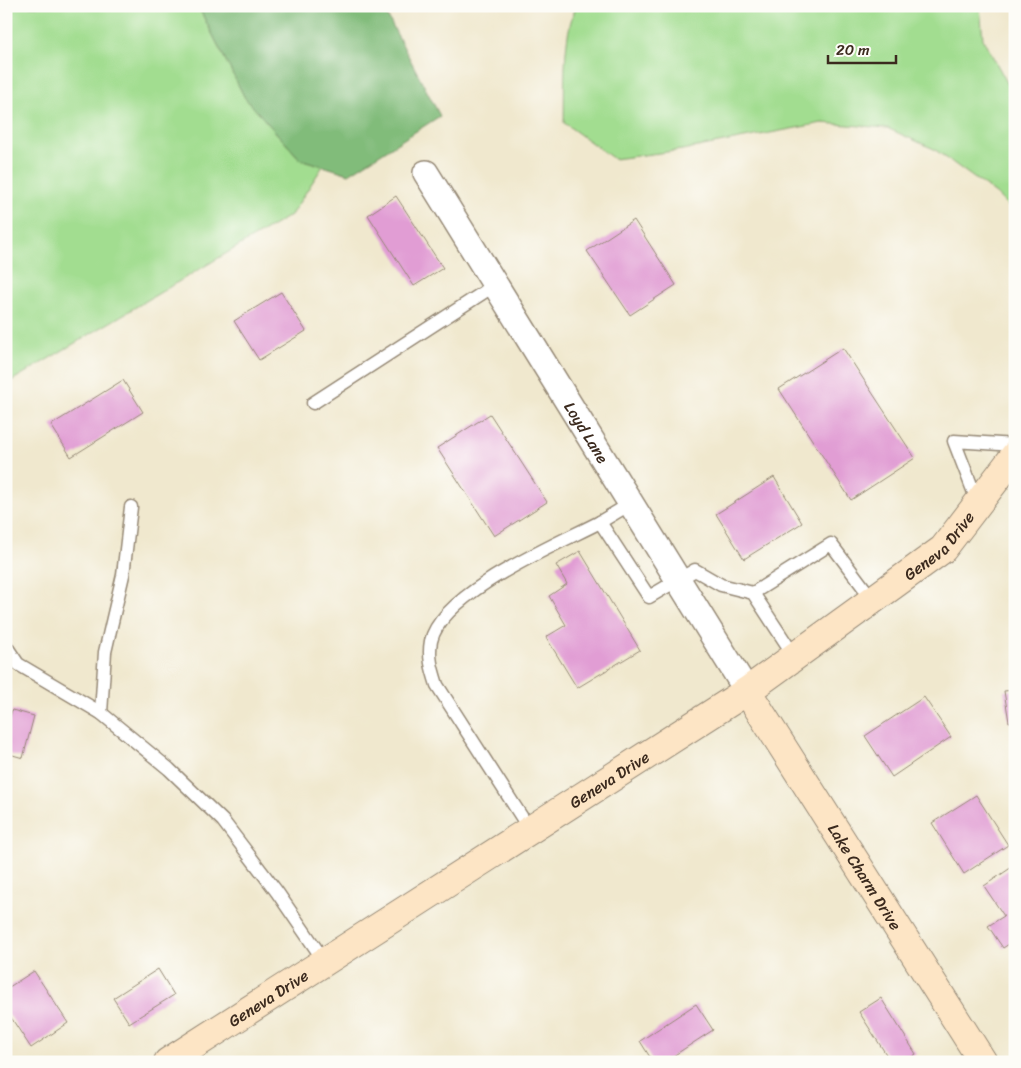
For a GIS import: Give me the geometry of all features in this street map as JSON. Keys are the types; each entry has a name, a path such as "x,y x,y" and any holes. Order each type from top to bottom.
{"main road":[{"name":"Geneva Drive","path":"168,1062 747,692 943,549 1015,455"},
{"name":"Lake Charm Drive","path":"747,692 983,1062"}],"street":[{"name":"Loyd Lane","path":"426,173 747,692"}],"lane":[{"path":"313,403 495,285"},
{"path":"978,504 954,441 1015,445"},
{"path":"530,830 437,685 429,660 432,638 447,615 471,591 630,504"},
{"path":"102,713 105,652 122,575 131,506"},
{"path":"600,522 649,597 695,570 721,585 753,593 795,657"},
{"path":"753,593 832,544 873,600"},
{"path":"6,646 18,664 102,713 169,769 223,821 277,892 325,962"}],"green space":[{"path":"6,6 198,6 245,98 300,159 323,166 291,215 6,384"},
{"path":"198,6 382,6 440,116 349,174 300,159 245,98"},
{"path":"577,6 980,6 983,39 1015,97 1015,213 996,194 934,149 887,128 822,123 682,150 614,159 564,123 567,46 572,17"}],"building":[{"path":"396,196 443,268 414,286 368,215"},
{"path":"634,220 676,285 630,315 587,251"},
{"path":"281,292 306,331 259,360 234,321"},
{"path":"843,348 915,458 851,500 779,389"},
{"path":"123,380 143,412 71,457 51,425"},
{"path":"490,414 547,502 494,536 437,448"},
{"path":"774,477 802,523 744,559 716,514"},
{"path":"580,551 640,650 577,688 546,637 566,625 549,596 567,584 556,565"},
{"path":"1015,690 1015,721 1009,722 1004,691"},
{"path":"924,697 951,737 892,777 865,736"},
{"path":"12,710 34,716 23,758 6,753 6,730"},
{"path":"976,795 1008,845 964,874 932,823"},
{"path":"1015,865 1015,940 1003,948 988,926 1004,916 984,886"},
{"path":"158,969 174,995 129,1023 113,998"},
{"path":"34,971 68,1023 31,1048 6,1010 6,989"},
{"path":"881,998 916,1054 905,1062 891,1062 859,1012"},
{"path":"696,1004 713,1030 664,1062 653,1062 640,1041"}]}
